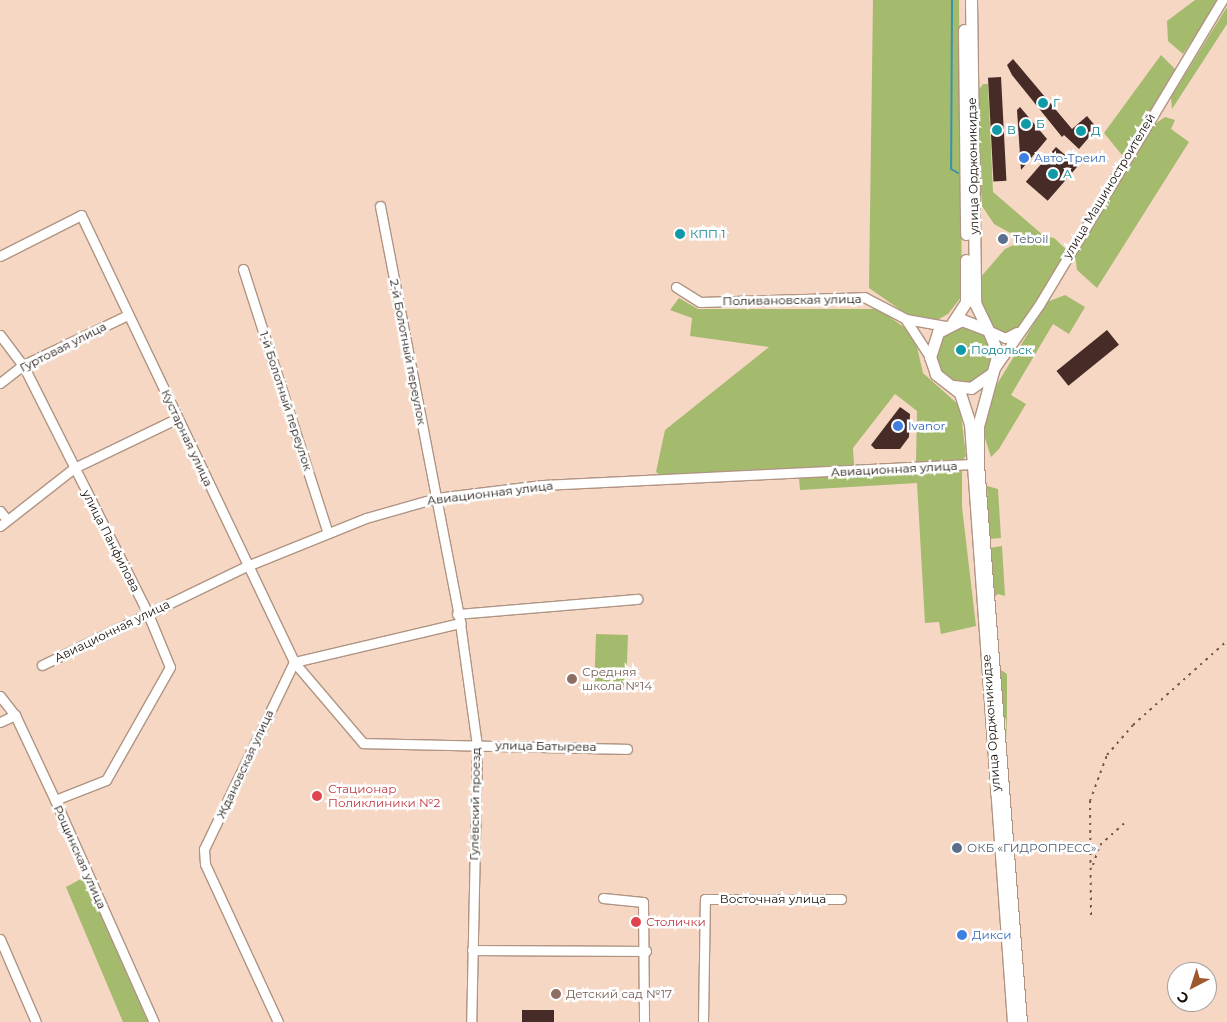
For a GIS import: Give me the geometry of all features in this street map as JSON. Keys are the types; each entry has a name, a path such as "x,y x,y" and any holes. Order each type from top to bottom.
{"main road":[{"name":"улица Орджоникидзе","path":"949,324 966,302 967,282 964,0"},
{"name":"улица Орджоникидзе","path":"971,0 975,303 988,330"},
{"path":"972,321 988,330 997,344 994,370 974,425 960,393 936,374 930,357 933,339 949,324 972,321"},
{"path":"951,386 971,388 994,370"},
{"name":"улица Орджоникидзе","path":"974,425 972,464 1013,1022"},
{"name":"улица Орджоникидзе","path":"974,425 1021,1022"}],"street":[{"name":"улица Машиностроителей","path":"994,370 1039,305 1222,0"},
{"name":"2-й Болотный переулок","path":"380,206 436,498"},
{"name":"Кустарная улица","path":"0,256 81,215 294,662"},
{"name":"1-й Болотный переулок","path":"243,269 328,533"},
{"name":"Поливановская улица","path":"676,287 700,302 864,297 906,319"},
{"path":"988,330 1005,338 1012,337 1039,305"},
{"name":"Гуртовая улица","path":"0,383 23,365 128,315"},
{"path":"906,319 949,324"},
{"path":"906,319 930,357"},
{"name":"улица Панфилова","path":"0,335 23,365 148,614 170,667 106,780 54,800"},
{"path":"0,511 4,523 74,468 178,418"},
{"name":"Авиационная улица","path":"42,665 247,566 328,533 436,498 542,485 972,464"},
{"name":"Гулёвский проезд","path":"436,498 459,618 477,746 471,1022"},
{"path":"294,662 459,618 637,599"},
{"name":"улица Батырева","path":"294,662 363,743 627,749"},
{"name":"Ждановская улица","path":"278,1022 205,864 204,850 294,662"},
{"name":"Рощинская улица","path":"0,696 15,715 154,1022"},
{"path":"0,722 15,715"},
{"path":"603,898 643,902 646,951 644,1022"},
{"name":"Восточная улица","path":"703,1022 705,899 841,899"},
{"path":"0,939 36,1022"},
{"path":"472,950 646,951"}],"green space":[{"path":"873,0 959,0 962,296 948,314 937,320 912,318 869,288"},
{"path":"1195,0 1220,0 1183,54 1168,41 1167,21"},
{"path":"1227,7 1227,24 1172,109 1171,97"},
{"path":"1161,55 1175,69 1126,155 1122,155 1104,133"},
{"path":"983,84 988,84 993,192 1044,236 1054,238 1068,251 1021,327 1002,334 990,326 982,307 979,279 1005,249 1024,240 1021,232 1012,234 994,224 982,206 975,95"},
{"path":"1165,117 1175,120 1171,129 1189,142 1097,288 1077,270 1075,255 1152,126"},
{"path":"1065,295 1085,307 1069,334 1053,324 1011,395 1026,404 999,449 991,457 983,432 988,399 1047,302"},
{"path":"679,298 698,309 878,309 914,334 923,373 960,406 966,456 961,461 916,463 917,411 895,394 853,448 854,465 664,478 656,472 665,430 769,347 690,336 692,318 670,310"},
{"path":"964,327 975,329 984,335 990,344 992,355 990,366 984,375 975,381 964,383 953,381 944,375 938,366 936,355 938,344 944,335 953,329"},
{"path":"950,470 962,471 962,507 976,626 941,634 939,622 925,623 917,483 800,490 799,478"},
{"path":"987,486 998,489 1001,538 989,539"},
{"path":"1002,546 1005,596 998,594 992,599 989,548"},
{"path":"596,634 628,635 626,688 594,687"},
{"path":"1001,670 1007,674 1007,740 1006,719 1002,716"},
{"path":"92,873 87,877 148,1022 123,1022 66,887"}],"building":[{"path":"1013,59 1072,129 1087,116 1097,128 1079,149 1064,135 1062,137 1012,75 1007,65"},
{"name":"В","path":"1001,77 1006,181 993,182 988,78"},
{"name":"Б","path":"1020,107 1047,139 1021,170 1017,110"},
{"name":"А","path":"1056,147 1078,166 1048,201 1026,182"},
{"path":"1107,330 1119,345 1068,386 1056,371"},
{"name":"Ivanor","path":"900,407 910,414 909,437 900,449 875,449 871,445"},
{"path":"522,1010 554,1010 554,1022 522,1022"}],"waterway":[{"path":"952,0 951,169 958,173"}],"railway":[{"path":"1091,915 1090,801 1107,755 1133,725 1227,641"},
{"path":"1093,865 1100,845 1127,821"}],"place":[{"name":"Г","path":"1043,103"},
{"name":"Б","path":"1026,124"},
{"name":"В","path":"997,130"},
{"name":"Д","path":"1081,131"},
{"name":"Авто-Треил","path":"1024,158"},
{"name":"А","path":"1053,174"},
{"name":"КПП 1","path":"680,234"},
{"name":"Teboil","path":"1003,239"},
{"name":"Подольск","path":"961,350"},
{"name":"Ivanor","path":"898,426"},
{"name":"Средняя школа №14","path":"572,679"},
{"name":"Стационар Поликлиники №2","path":"317,796"},
{"name":"ОКБ «ГИДРОПРЕСС»","path":"957,848"},
{"name":"Столички","path":"636,922"},
{"name":"Дикси","path":"962,935"},
{"name":"Детский сад №17","path":"556,994"}]}
